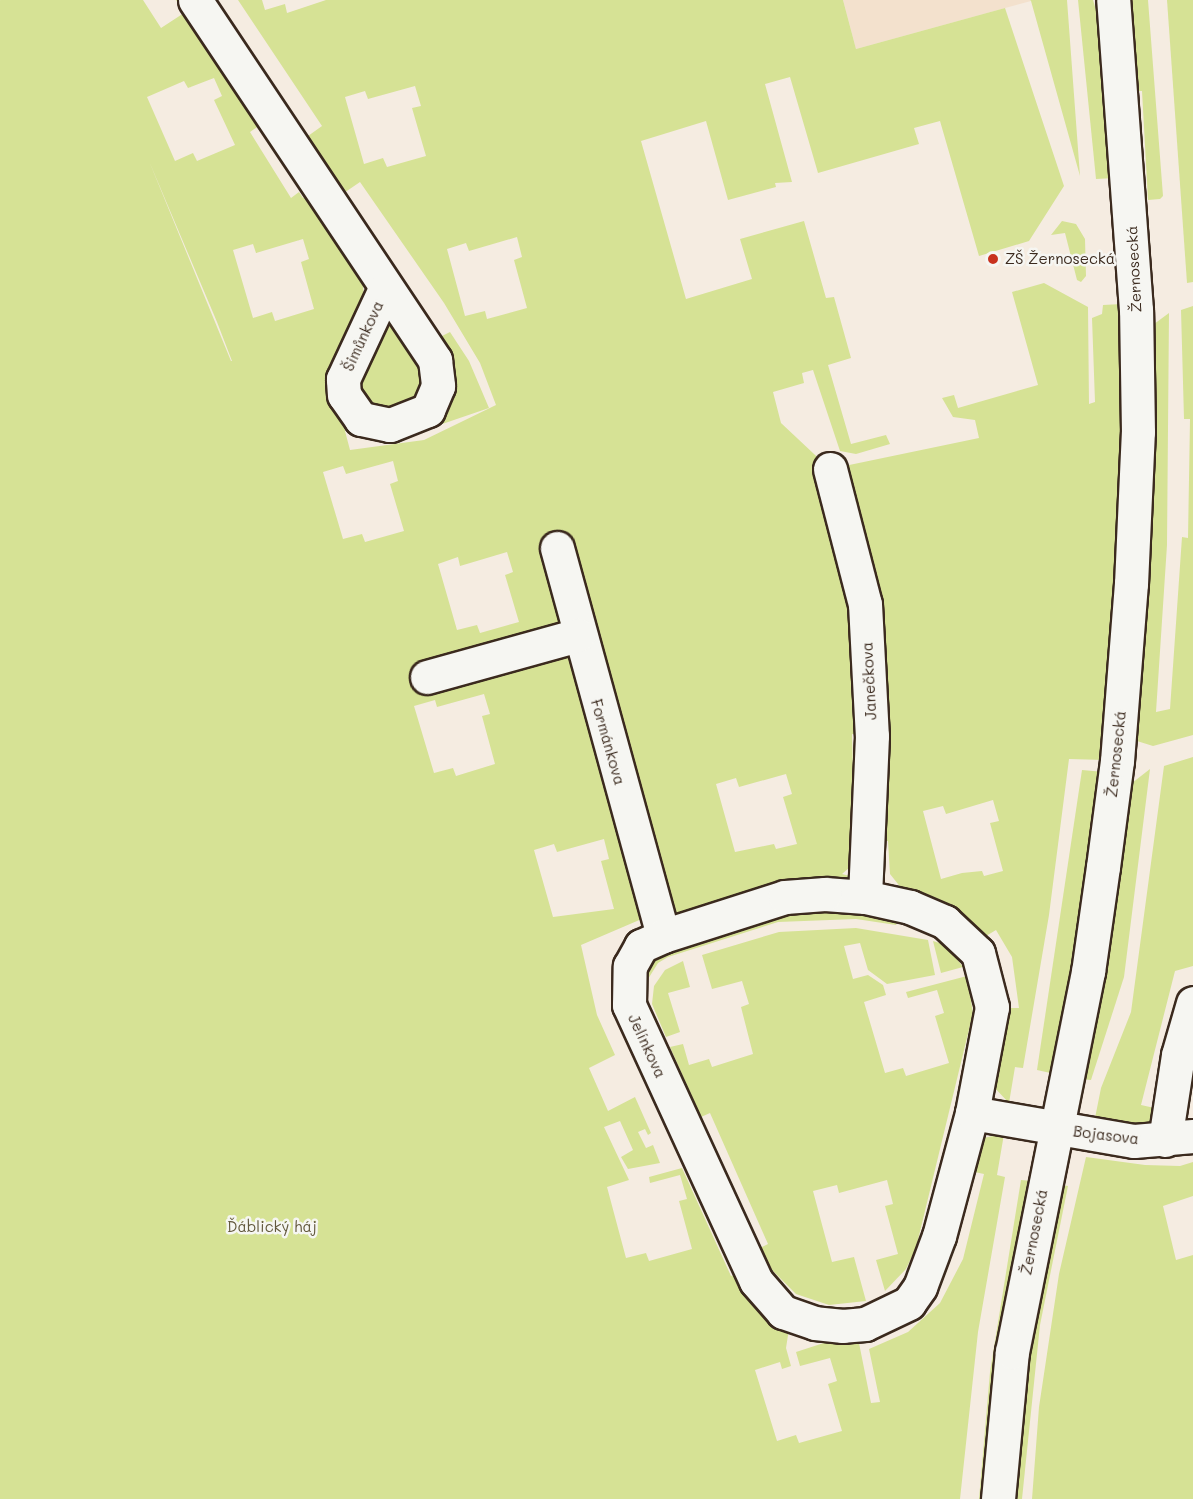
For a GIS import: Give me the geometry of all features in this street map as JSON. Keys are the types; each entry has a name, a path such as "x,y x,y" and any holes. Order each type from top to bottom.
{"street":[{"name":"Šimůnkova","path":"195,0 385,289"},
{"name":"Žernosecká","path":"998,1499 1012,1352 1088,972 1117,761 1131,584 1138,432 1136,310 1113,0"},
{"name":"Janečkova","path":"830,469 865,604 872,736 865,897"},
{"name":"Formánkova","path":"557,548 578,635 663,936"},
{"path":"427,677 578,635"},
{"name":"Jelínkova","path":"785,897 865,897 910,907 945,922 978,953 992,1007 972,1113 939,1236 920,1287 909,1303 865,1324 843,1326 807,1321 783,1312 768,1298 746,1262 629,1005 630,966 641,946 663,936 785,897"},
{"path":"1179,1138 1178,1054 1193,1003"},
{"path":"972,1113 1056,1128"},
{"name":"Bojasova","path":"1056,1128 1134,1141 1179,1138"}],"shaded area":[{"path":"843,0 1030,0 1031,1 856,49"}],"green space":[{"name":"Ďáblický háj","path":"0,0 143,0 161,28 184,13 176,0 182,0 263,123 250,132 291,198 299,192 303,198 310,194 362,277 364,295 345,431 350,450 424,440 496,405 480,363 444,303 360,182 338,197 304,147 311,142 308,136 322,126 238,0 262,0 265,10 285,4 287,13 326,0 843,0 856,49 1005,8 1064,186 1029,241 979,256 940,121 914,128 919,144 818,173 790,77 765,84 792,182 775,183 776,187 728,200 706,121 641,141 686,299 752,279 740,239 804,221 826,298 834,297 851,358 828,365 851,444 886,435 890,444 856,454 840,451 813,370 802,373 804,383 773,392 781,423 830,469 979,438 975,420 953,417 942,398 954,395 958,408 1038,385 1012,292 1044,283 1088,307 1089,404 1095,402 1092,318 1102,314 1103,305 1122,304 1136,310 1105,760 1069,759 1049,915 1023,1068 1015,1067 1009,1103 991,1084 1002,1008 1019,1008 1012,957 996,930 981,939 962,914 909,888 896,925 856,919 778,922 668,957 658,963 648,979 643,995 639,996 658,912 581,945 597,1015 615,1055 589,1068 608,1111 635,1097 651,1133 648,1135 645,1129 638,1132 646,1148 653,1145 660,1163 628,1169 621,1157 633,1150 620,1121 604,1127 629,1180 607,1187 626,1258 646,1253 649,1261 692,1249 679,1201 687,1199 680,1175 650,1183 649,1177 682,1168 731,1276 739,1274 789,1329 786,1348 791,1366 782,1369 780,1362 755,1370 777,1441 796,1435 799,1443 842,1431 828,1384 837,1381 830,1358 800,1366 796,1352 833,1340 858,1338 871,1403 880,1402 869,1349 908,1332 940,1303 963,1259 984,1174 965,1170 973,1147 983,1138 1004,1134 997,1175 1005,1177 978,1332 960,1499 0,1499","holes":["214,78 222,96 214,100 235,145 197,161 193,153 175,161 147,97 184,81 188,88","415,86 421,106 412,108 426,156 387,167 383,158 364,164 345,97 365,91 368,99","149,161 217,322 232,361","517,237 522,257 514,260 527,308 487,319 485,311 465,316 447,249 466,243 469,251","303,239 309,259 301,262 314,309 275,321 272,312 253,318 233,250 253,244 256,253","393,461 398,481 390,484 404,531 365,542 362,534 343,539 323,472 343,466 346,474","507,552 513,572 505,575 519,622 480,633 477,625 457,630 438,564 458,557 460,566","484,694 490,714 482,716 495,764 456,776 453,768 434,773 414,706 435,700 437,707","852,734 880,737 882,841 888,841 890,874 902,889 842,874 850,867 855,851","786,774 792,794 783,797 797,844 776,849 774,844 735,852 716,784 736,778 739,787","993,800 999,821 990,823 1003,871 984,876 982,871 962,873 941,879 923,811 943,806 946,814","604,839 609,859 601,861 614,909 553,917 534,850 554,844 557,852"]},
{"path":"1067,0 1080,176 1031,1"},
{"path":"1078,0 1093,0 1102,31 1115,178 1096,179"},
{"path":"1130,0 1148,0 1163,196 1160,199 1148,200 1142,91 1134,91"},
{"path":"1167,0 1193,0 1193,282 1187,283"},
{"path":"1062,221 1076,224 1085,239 1086,276 1081,282 1077,280 1065,233 1051,235"},
{"path":"1193,306 1193,735 1153,746 1137,741 1133,734 1150,327 1169,313 1167,545 1156,712 1170,709 1182,537 1188,538 1190,419 1184,419 1181,310"},
{"path":"392,319 423,362 424,398 379,414 360,397 357,377 382,322"},
{"path":"450,332 469,361 489,408 413,434 424,428 434,340"},
{"path":"1193,757 1193,966 1175,971 1141,1105 1159,1109 1152,1121 1140,1130 1094,1123 1101,1088 1131,1012 1164,766"},
{"path":"1150,769 1124,977 1091,1080 1080,1079 1126,794 1132,783"},
{"path":"1082,770 1104,772 1055,1074 1037,1070"},
{"path":"856,928 928,940 935,975 887,984 868,970 860,943 844,946 853,979 868,975 883,985 886,995 864,1002 885,1073 903,1068 906,1076 949,1063 935,1016 944,1013 937,990 908,998 906,992 967,976 973,1013 916,1248 906,1269 885,1291 876,1260 898,1254 885,1206 893,1204 887,1180 839,1193 837,1185 813,1191 832,1262 854,1257 866,1301 829,1305 796,1294 767,1265 758,1249 768,1244 710,1113 701,1117 670,1047 683,1044 689,1065 709,1059 712,1067 753,1054 741,1007 749,1004 742,981 712,989 702,955 779,932"},
{"path":"933,941 946,945 963,967 941,973"},
{"path":"683,961 690,987 668,993 680,1032 666,1037 652,1004 654,986 665,970"},
{"path":"1086,1157 1145,1165 1180,1166 1193,1162 1193,1196 1163,1206 1176,1260 1193,1255 1193,1499 1032,1499 1039,1407 1059,1274"},
{"path":"1021,1180 1032,1181 986,1499 979,1499 990,1372"},
{"path":"1056,1184 1068,1186 1040,1325 1022,1499 1010,1499 1015,1433"}],"place":[{"name":"ZŠ Žernosecká","path":"993,259"}]}
